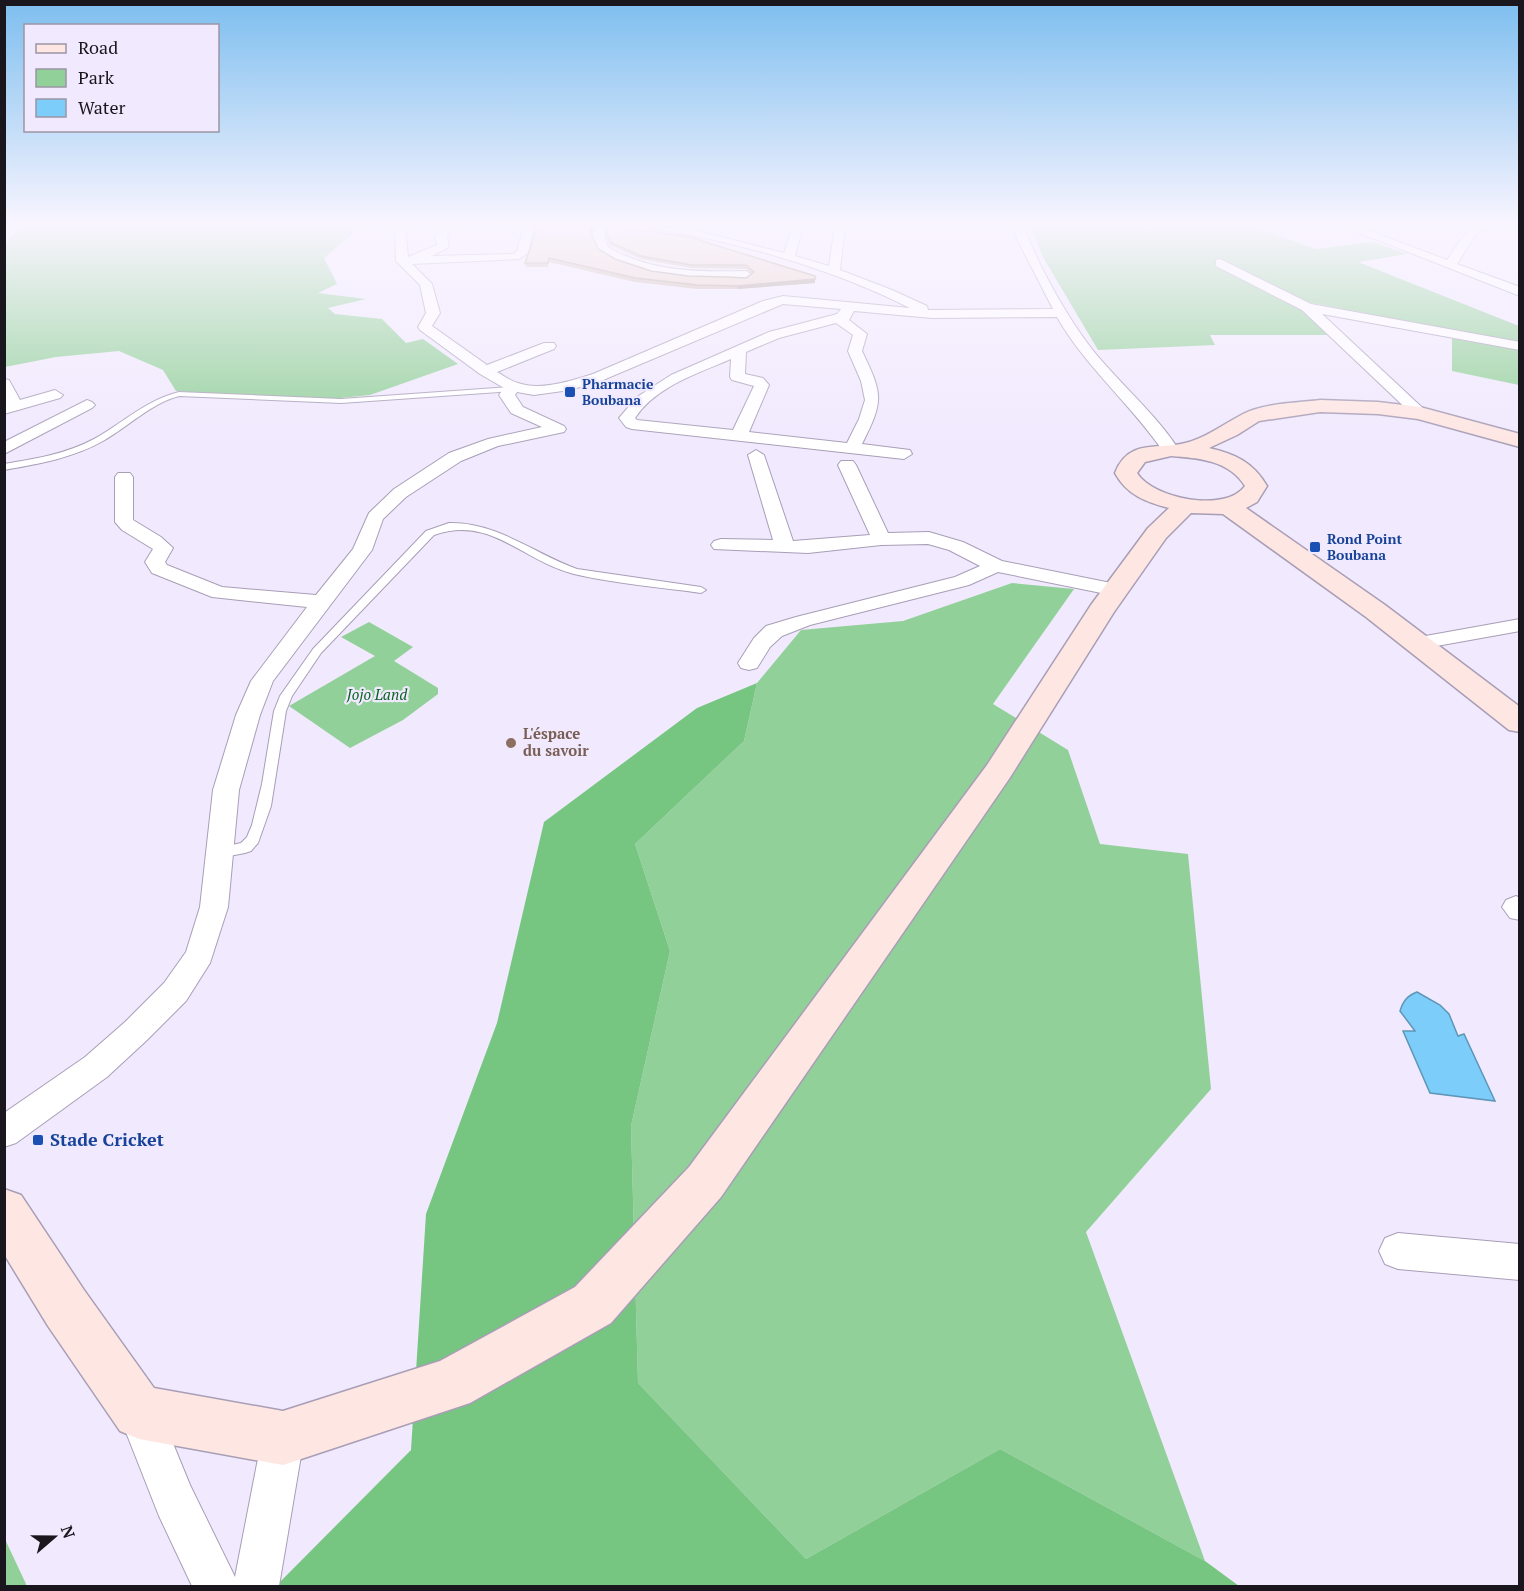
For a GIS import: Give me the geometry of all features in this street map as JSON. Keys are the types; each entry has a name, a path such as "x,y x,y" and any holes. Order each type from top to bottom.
{"main road":[{"path":"1156,515 1126,473 1128,464 1137,457 1177,451 1230,431 1252,417 1277,411 1343,406 1420,413 1520,441"},
{"path":"1228,461 1230,431"},
{"path":"4,1211 66,1308 139,1412 283,1438 451,1384 592,1305 705,1182 998,772 1116,590 1156,515 1185,505 1235,504 1253,494 1256,486 1247,473 1228,461 1177,451"},
{"path":"1235,504 1420,643 1520,723"},
{"path":"1156,515 1185,505"}],"street":[{"path":"430,300 433,313 425,327 512,388 534,390 570,386 598,378 774,302 788,300"},
{"path":"791,300 846,313 1063,313"},
{"path":"903,300 932,314"},
{"path":"1056,300 1084,350 1110,381 1177,451"},
{"path":"1294,300 1307,307 1420,413"},
{"path":"1307,307 1520,346"},
{"path":"846,313 774,335 662,385 627,418 632,424 739,436 850,456 904,453"},
{"path":"846,313 845,325 860,336 855,351 873,394 872,409 850,456 881,539"},
{"path":"485,371 549,346"},
{"path":"739,351 737,377 758,381 762,385 739,436"},
{"path":"4,383 10,408 55,395"},
{"path":"4,1132 96,1067 175,992 200,955 214,907 226,790 248,715 262,681 362,550 375,517 400,493 455,457 475,448 558,429 517,410 507,395 512,388"},
{"path":"4,449 87,405"},
{"path":"756,455 785,547"},
{"path":"124,477 124,522 132,531 160,544 163,548 156,562 159,569 219,593 321,602"},
{"path":"721,545 816,547 881,539 929,538 956,546 996,566 1116,590"},
{"path":"749,663 762,643 774,631 803,621 962,581 996,566"},
{"path":"1420,643 1520,625"},
{"path":"1398,1251 1520,1262"},
{"path":"139,1412 162,1474 216,1587"},
{"path":"256,1587 276,1490 283,1438"}],"lane":[{"path":"4,467 69,454 101,439 158,399 179,394 340,401 512,388"},
{"path":"219,854 247,847 257,836 263,814 280,711 286,696 317,651 430,533 451,525 464,524 486,530 563,568 701,590"}],"green space":[{"path":"5,300 361,300 328,308 335,314 382,319 406,343 423,339 458,364 370,395 311,401 176,391 163,370 119,351 56,357 5,367"},
{"path":"1069,300 1454,300 1519,326 1519,385 1452,371 1452,330 1302,301 1327,335 1210,335 1215,345 1098,350"},
{"path":"1012,583 1074,589 993,704 1068,750 1100,844 1188,854 1211,1089 1086,1232 1205,1561 1000,1449 806,1559 638,1383 631,1126 670,951 635,844 744,741 757,683 801,630 903,621"},
{"name":"Jojo Land","path":"369,622 413,647 394,661 438,688 438,694 403,720 350,748 289,706 375,656 341,637"},
{"path":"757,683 744,741 635,844 670,951 631,1126 638,1383 806,1559 1000,1449 1205,1561 1239,1586 276,1586 411,1450 426,1214 497,1023 544,822 697,708"},
{"path":"4,1537 26,1584 26,1586 5,1586"}],"water":[{"path":"1417,992 1440,1005 1449,1014 1458,1036 1464,1034 1495,1101 1430,1093 1403,1031 1415,1031 1400,1011 1406,999"}],"place":[{"name":"Pharmacie Boubana","path":"570,392"},
{"name":"Rond Point Boubana","path":"1315,547"},
{"name":"L'éspace du savoir","path":"511,743"},
{"name":"Stade Cricket","path":"38,1140"}]}
